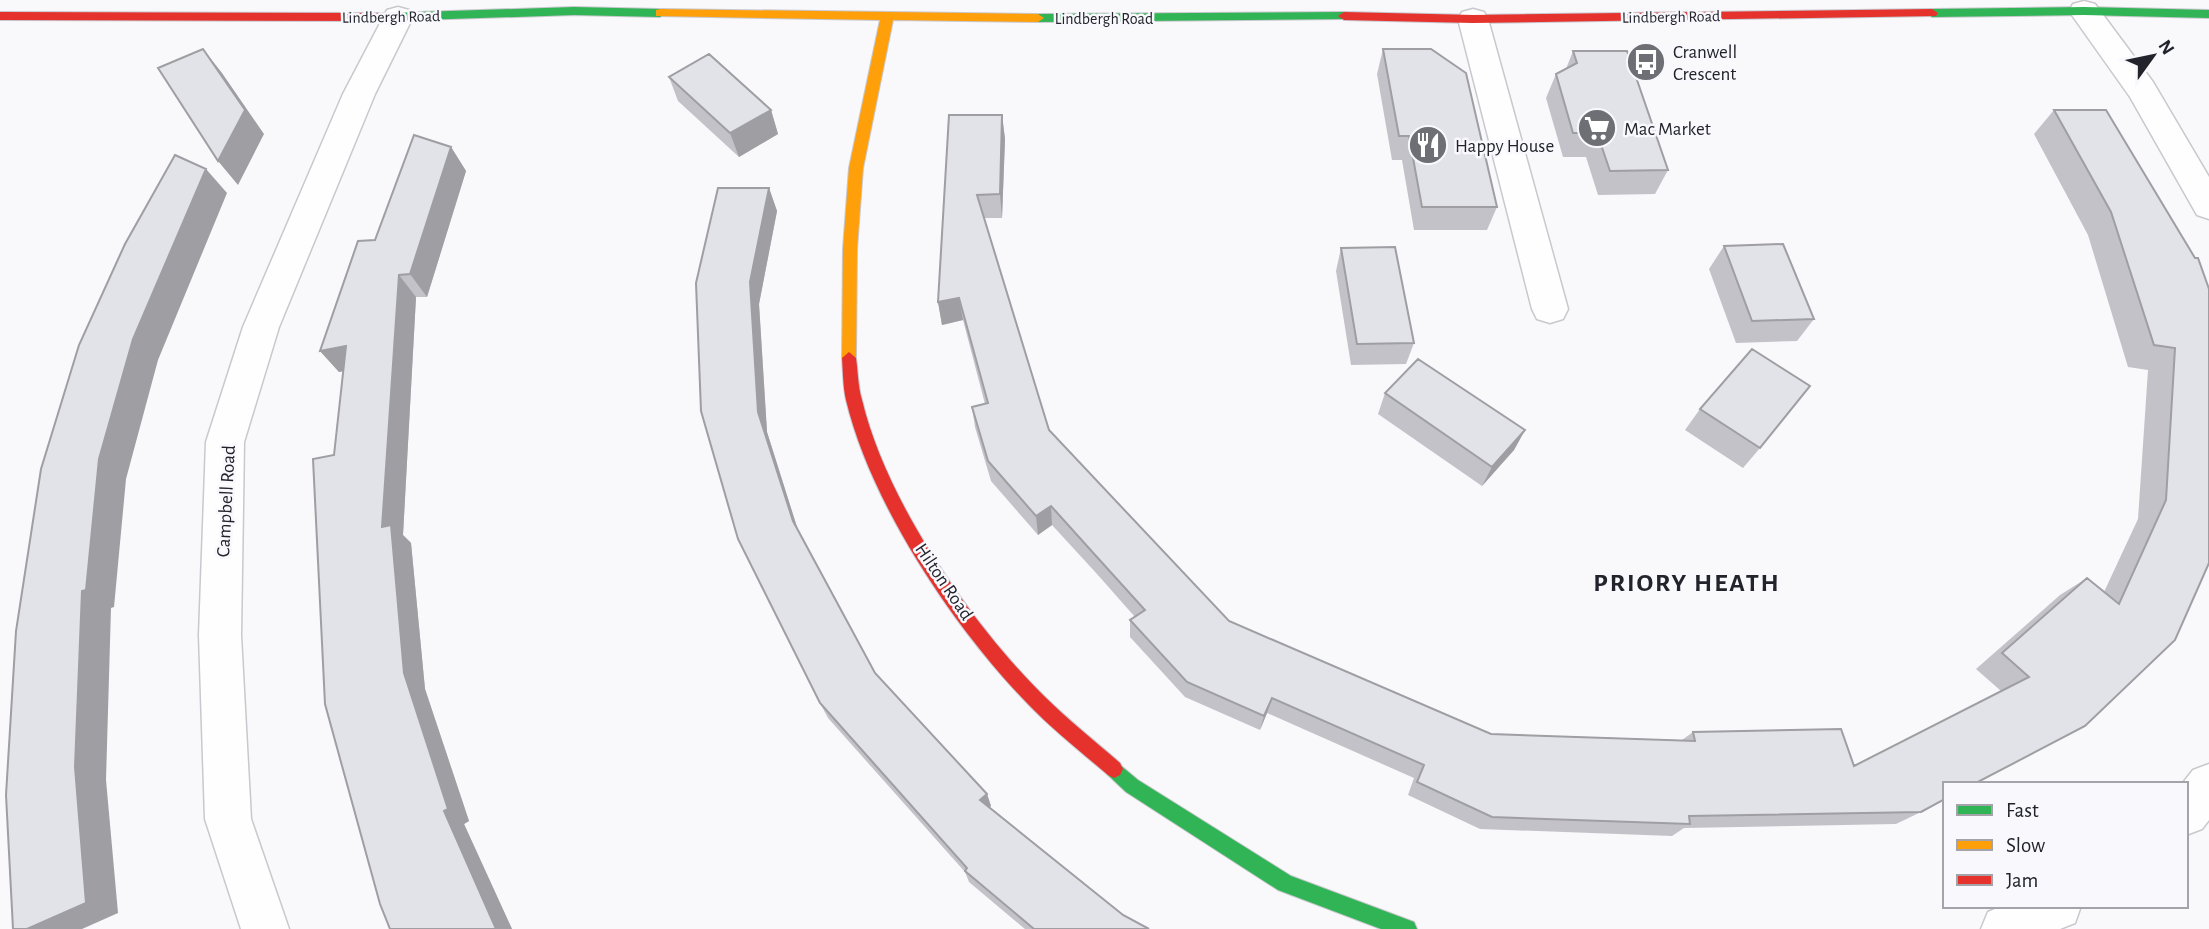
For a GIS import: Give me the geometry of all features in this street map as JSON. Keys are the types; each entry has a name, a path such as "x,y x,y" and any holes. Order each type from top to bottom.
{"street":[{"name":"Lindbergh Road","path":"0,16 398,17 574,11 887,17 1473,19 2084,11 2209,14"},
{"path":"2084,11 2142,90 2209,206"},
{"name":"Campbell Road","path":"265,929 229,819 220,635 225,442 261,327 354,106 398,17"},
{"name":"Hilton Road","path":"887,17 856,167 850,249 849,381 877,471 949,593 1027,691 1132,786 1285,883 1407,929"},
{"path":"1473,19 1550,309"},
{"path":"2188,811 2209,786"},
{"path":"2005,929 2053,908"}],"building":[{"path":"203,49 245,110 218,161 158,68"},
{"path":"1383,49 1431,49 1466,73 1497,207 1422,207 1409,136 1399,136"},
{"path":"1573,51 1627,51 1668,170 1610,171 1597,133 1573,133 1556,74 1577,63"},
{"path":"709,54 771,110 730,133 669,77"},
{"path":"2054,110 2106,110 2195,258 2198,258 2209,289 2209,563 2175,640 2085,726 1978,782 1943,782 1943,800 1921,812 1689,816 1690,824 1492,817 1417,782 1424,765 1272,698 1264,716 1187,682 1130,620 1145,610 1051,506 1036,516 988,461 972,407 988,403 959,298 938,302 949,115 1002,115 1000,194 977,195 1049,430 1229,621 1491,734 1695,741 1693,732 1841,729 1854,766 2029,677 2002,653 2087,578 2119,604 2166,500 2175,348 2154,345 2111,212"},
{"path":"414,135 451,147 410,274 399,275 382,527 391,525 404,673 448,809 444,811 496,929 390,929 380,904 325,704 313,459 334,455 346,346 320,351 358,241 375,240"},
{"path":"175,155 206,169 133,339 99,459 86,590 82,591 75,767 86,903 27,929 13,929 6,795 16,631 41,469 79,345 125,244"},
{"path":"718,188 769,188 750,282 758,412 793,521 875,673 987,794 980,800 1123,915 1149,929 1034,929 965,871 967,868 820,703 738,539 701,411 696,283"},
{"path":"1783,244 1814,319 1752,321 1724,246"},
{"path":"1395,247 1414,343 1357,344 1341,248"},
{"path":"1752,349 1810,386 1760,448 1700,409"},
{"path":"1418,359 1525,430 1492,467 1385,393"}],"traffic: fast":[{"path":"388,17 574,11 660,13"},
{"path":"1932,13 2084,11 2209,14"},
{"path":"1038,18 1344,16"},
{"path":"1114,769 1132,786 1285,883 1407,929"}],"traffic: slow":[{"path":"660,13 1038,18"},
{"path":"849,358 850,249 856,168 887,17"}],"traffic: jam":[{"path":"1344,16 1473,19 1932,13"},
{"path":"0,16 388,17"},
{"path":"849,358 854,399 867,443 887,489 941,580 970,622 1027,691 1114,769"}],"place":[{"name":"Cranwell Crescent","path":"1646,62"},
{"name":"Mac Market","path":"1597,128"},
{"name":"Happy House","path":"1428,145"}],"district":[{"name":"PRIORY HEATH","path":"1687,582"}]}
